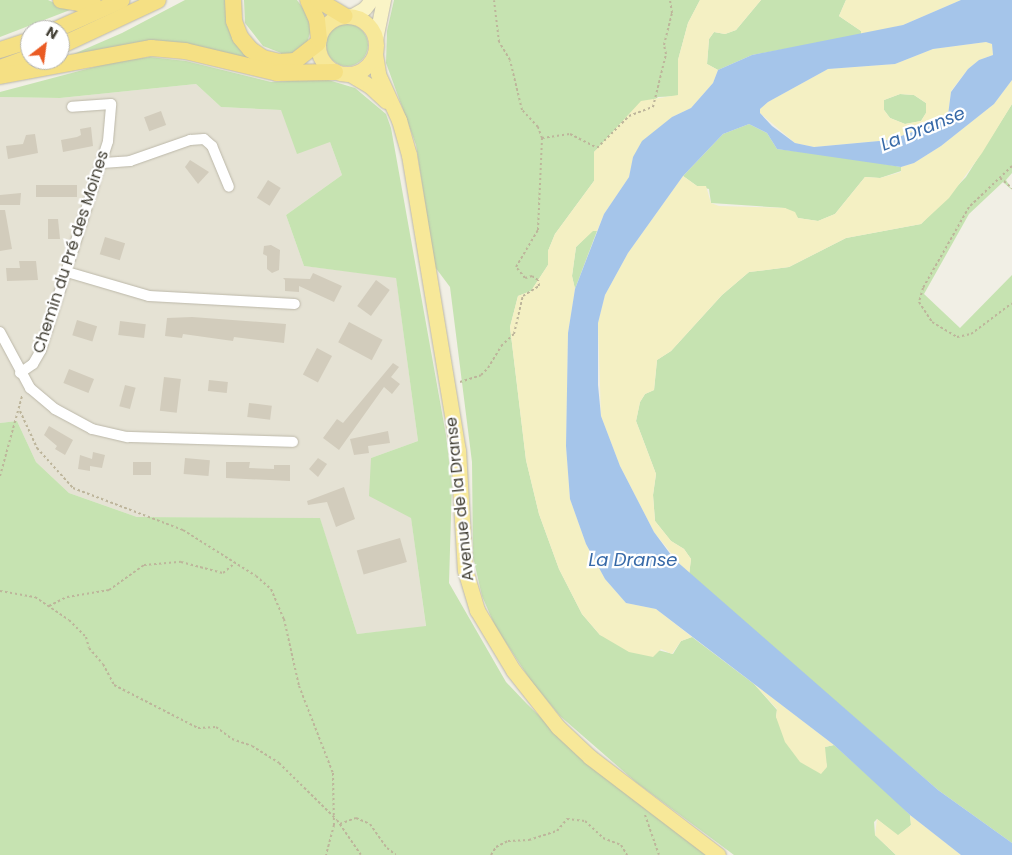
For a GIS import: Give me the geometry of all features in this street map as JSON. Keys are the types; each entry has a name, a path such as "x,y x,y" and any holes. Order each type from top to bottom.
{"highway":[{"path":"61,0 79,3 93,0"},
{"path":"70,23 122,0"},
{"path":"70,41 158,0"},
{"path":"233,0 234,21 240,37 250,50 263,58 279,62 295,61 318,41 317,20 308,0"},
{"path":"318,0 348,17"},
{"path":"0,50 20,43"},
{"path":"0,76 151,48 185,51 277,73 342,73"},
{"path":"0,68 20,61"}],"main road":[{"path":"348,17 367,25 375,47 367,66 342,73 324,62 318,41 328,23 365,9 372,0"},
{"name":"Avenue de la Dranse","path":"384,0 375,47 376,69 390,105 402,128 408,155 460,472 465,570 480,617 513,670 558,727 652,805 718,855"},
{"name":"Avenue de la Dranse","path":"342,73 370,86 390,105"}],"street":[{"name":"Chemin du Pré des Moines","path":"21,376 40,354 103,163 111,104 72,108"},
{"path":"103,163 130,161 190,140 204,139 212,146 230,187"},
{"path":"67,272 119,290 149,296 294,304"},
{"path":"0,332 21,376 54,409 104,433 293,442"}],"path":[{"path":"448,391 465,379 481,375 488,368 501,346 514,334 523,296 538,286 538,280 532,276 524,278 519,275 516,267 538,230 542,138 538,127 522,110 510,60 499,42 494,0"},
{"path":"542,138 570,134 596,148 629,116 653,107 666,54 664,45 672,12 670,0"},
{"path":"1012,166 962,218 923,288 919,302 932,322 957,338 971,334 1012,303"},
{"path":"1000,178 1012,188"},
{"path":"0,476 8,437 20,411 21,376"},
{"path":"20,411 37,448 73,488 183,530 265,583 279,604 295,675 333,773 334,826 326,855"},
{"path":"49,606 67,597 109,590 144,565 181,562 223,573 235,563"},
{"path":"0,591 27,594 49,606 83,632 89,648 103,664 114,685 198,728 216,727 232,740 252,746 286,770 333,816 361,855"},
{"path":"652,805 645,820 659,855"},
{"path":"340,824 356,818 370,824 387,848 396,855"},
{"path":"491,855 502,843 557,831 567,819 584,821 603,838 621,845 627,855"}],"shaded area":[{"path":"196,84 221,107 281,110 330,142 342,175 286,215 304,266 396,277 418,441 371,458 411,517 426,627 357,634 320,519 137,517 69,493 36,462 17,421 0,423 0,97 60,98"}],"green space":[{"path":"0,0 48,0 70,10 44,20 20,20 20,29 0,37"},
{"path":"185,0 227,0 252,58 250,62 205,51 70,59 70,56 122,33"},
{"path":"244,0 297,0 313,22 306,47 301,52 281,56 281,53 263,46 245,23"},
{"path":"394,0 700,0 688,23 678,60 678,96 658,97 594,152 594,181 555,234 548,251 548,265 531,291 518,296 510,327 526,460 539,514 559,569 582,614 600,635 673,654 681,641 692,637 754,684 777,710 776,717 827,767 825,747 834,745 910,815 911,825 898,836 877,819 874,822 875,835 896,855 734,855 637,783 560,716 531,681 495,626 482,596 473,557 472,462 450,287 435,267 416,145 386,63 387,31"},
{"path":"761,0 846,0 839,16 861,31 861,35 752,55 718,70 707,64 709,39 714,32 725,34 736,30"},
{"path":"351,24 359,27 365,33 368,45 365,57 359,63 343,66 335,63 329,57 326,41 329,33 335,27"},
{"path":"150,57 186,61 271,82 325,79 355,88 386,114 391,128 446,435 452,483 449,583 506,682 590,765 707,855 0,855 0,423 17,421 36,462 69,493 137,517 320,518 357,634 426,626 411,518 369,496 371,458 418,441 396,278 304,266 286,215 342,175 330,142 297,154 281,110 221,107 196,84 60,98 0,97 0,92 113,62"},
{"path":"900,94 914,95 926,103 926,113 921,121 905,124 890,118 884,110 884,100"},
{"path":"1012,104 1012,173 1006,180 1012,190 1003,182 969,214 924,294 960,328 1012,275 1012,843 938,790 689,575 691,559 684,549 671,541 655,521 653,495 656,474 636,421 640,402 645,394 654,390 657,360 671,351 722,295 749,272 789,267 846,238 921,224 966,177"},
{"path":"749,124 767,133 777,149 846,157 901,167 901,171 880,178 865,177 835,214 818,221 798,218 785,208 711,203 709,189 697,186 683,176 723,134"},
{"path":"593,230 597,231 575,289 572,276 576,247"}],"sand":[{"path":"700,0 761,0 736,30 725,34 714,32 709,39 707,64 718,70 713,83 691,108 672,117 633,157 629,177 604,214 597,231 593,231 576,247 572,276 575,289 568,333 566,446 570,499 586,544 605,579 626,603 656,609 692,637 681,641 672,654 661,649 653,657 629,652 600,635 582,614 559,569 539,514 526,460 510,327 518,296 531,291 548,265 548,251 555,234 594,181 594,152 641,101 678,95 678,60 688,23"},
{"path":"846,0 961,0 903,25 861,35 861,31 839,16"},
{"path":"986,42 992,44 993,55 979,60 968,69 951,91 948,115 935,124 890,140 814,147 795,143 760,113 760,109 768,102 828,69 895,64 933,49","holes":["900,94 914,95 926,103 926,113 921,121 905,124 890,118 884,110 884,100"]},
{"path":"1012,80 1012,104 982,153 949,198 921,224 846,238 789,267 749,272 722,295 671,351 657,360 654,390 645,394 640,402 636,421 656,474 653,495 655,521 671,541 684,549 691,559 689,575 654,532 620,466 601,416 598,323 605,295 628,253 683,176 697,186 706,186 711,203 719,206 785,208 795,212 798,218 818,221 835,214 865,177 880,178 901,172 901,167 914,163 941,146 994,104"},
{"path":"754,684 834,745 825,747 827,767 821,774 800,762 785,742 776,717 777,709"},
{"path":"910,815 961,855 896,855 875,835 877,819 898,835 911,825"}],"water":[{"name":"La Dranse","path":"961,0 1012,0 1012,80 994,104 941,146 914,163 901,167 777,149 767,133 749,124 723,134 683,176 628,253 605,295 598,323 598,385 601,416 620,466 654,532 674,559 938,790 1012,843 1012,855 961,855 910,815 834,745 656,609 626,603 605,579 586,544 570,499 566,446 568,333 575,289 604,214 629,177 633,157 642,141 672,117 691,108 713,83 718,70 752,55 903,25","holes":["986,42 992,44 993,55 979,60 968,69 951,92 948,115 935,124 890,140 814,147 795,143 772,126 760,113 760,109 768,102 828,69 895,64 933,49"]}],"building":[{"path":"161,111 166,125 149,131 144,117"},
{"path":"91,127 93,146 63,152 61,140 77,137 81,135 80,129"},
{"path":"35,134 38,153 8,159 6,146 23,144 26,135"},
{"path":"190,160 209,172 198,184 185,167"},
{"path":"268,180 281,188 270,206 257,198"},
{"path":"36,185 77,185 77,197 36,197"},
{"path":"21,193 20,205 0,205 0,195"},
{"path":"0,210 5,210 12,249 0,251"},
{"path":"48,219 58,219 60,239 48,239"},
{"path":"105,237 125,243 120,260 100,254"},
{"path":"271,245 280,250 279,270 272,273 267,269 267,256 263,254 264,246"},
{"path":"19,261 36,261 38,280 7,281 6,268 20,268"},
{"path":"313,273 342,286 334,302 299,286 299,292 285,291 285,280 283,278 310,279"},
{"path":"376,280 390,290 371,316 357,306"},
{"path":"192,317 286,324 284,343 234,337 233,341 183,334 182,338 165,336 167,318"},
{"path":"77,320 97,326 92,341 72,335"},
{"path":"120,321 146,324 144,338 118,335"},
{"path":"349,322 383,340 372,360 338,342"},
{"path":"317,348 332,356 318,382 303,374"},
{"path":"393,363 399,367 391,377 400,384 392,394 384,387 339,450 323,438 337,419 343,423"},
{"path":"69,369 94,379 88,393 63,383"},
{"path":"164,377 181,379 177,413 160,411"},
{"path":"209,380 228,382 227,393 208,391"},
{"path":"125,385 136,388 130,409 119,406"},
{"path":"249,403 272,406 270,420 247,417"},
{"path":"49,426 73,440 65,455 55,449 57,446 44,435"},
{"path":"388,431 390,443 368,446 369,453 354,455 350,439"},
{"path":"93,452 105,455 102,468 90,466 90,471 78,469 80,455 92,459"},
{"path":"185,458 210,460 209,476 184,474"},
{"path":"318,458 327,464 318,477 309,469"},
{"path":"133,462 151,462 151,475 133,475"},
{"path":"226,462 250,462 249,468 274,469 274,465 290,465 290,481 226,478"},
{"path":"344,487 355,519 336,527 327,502 308,505 307,501"},
{"path":"400,538 407,562 364,574 357,550"}]}
